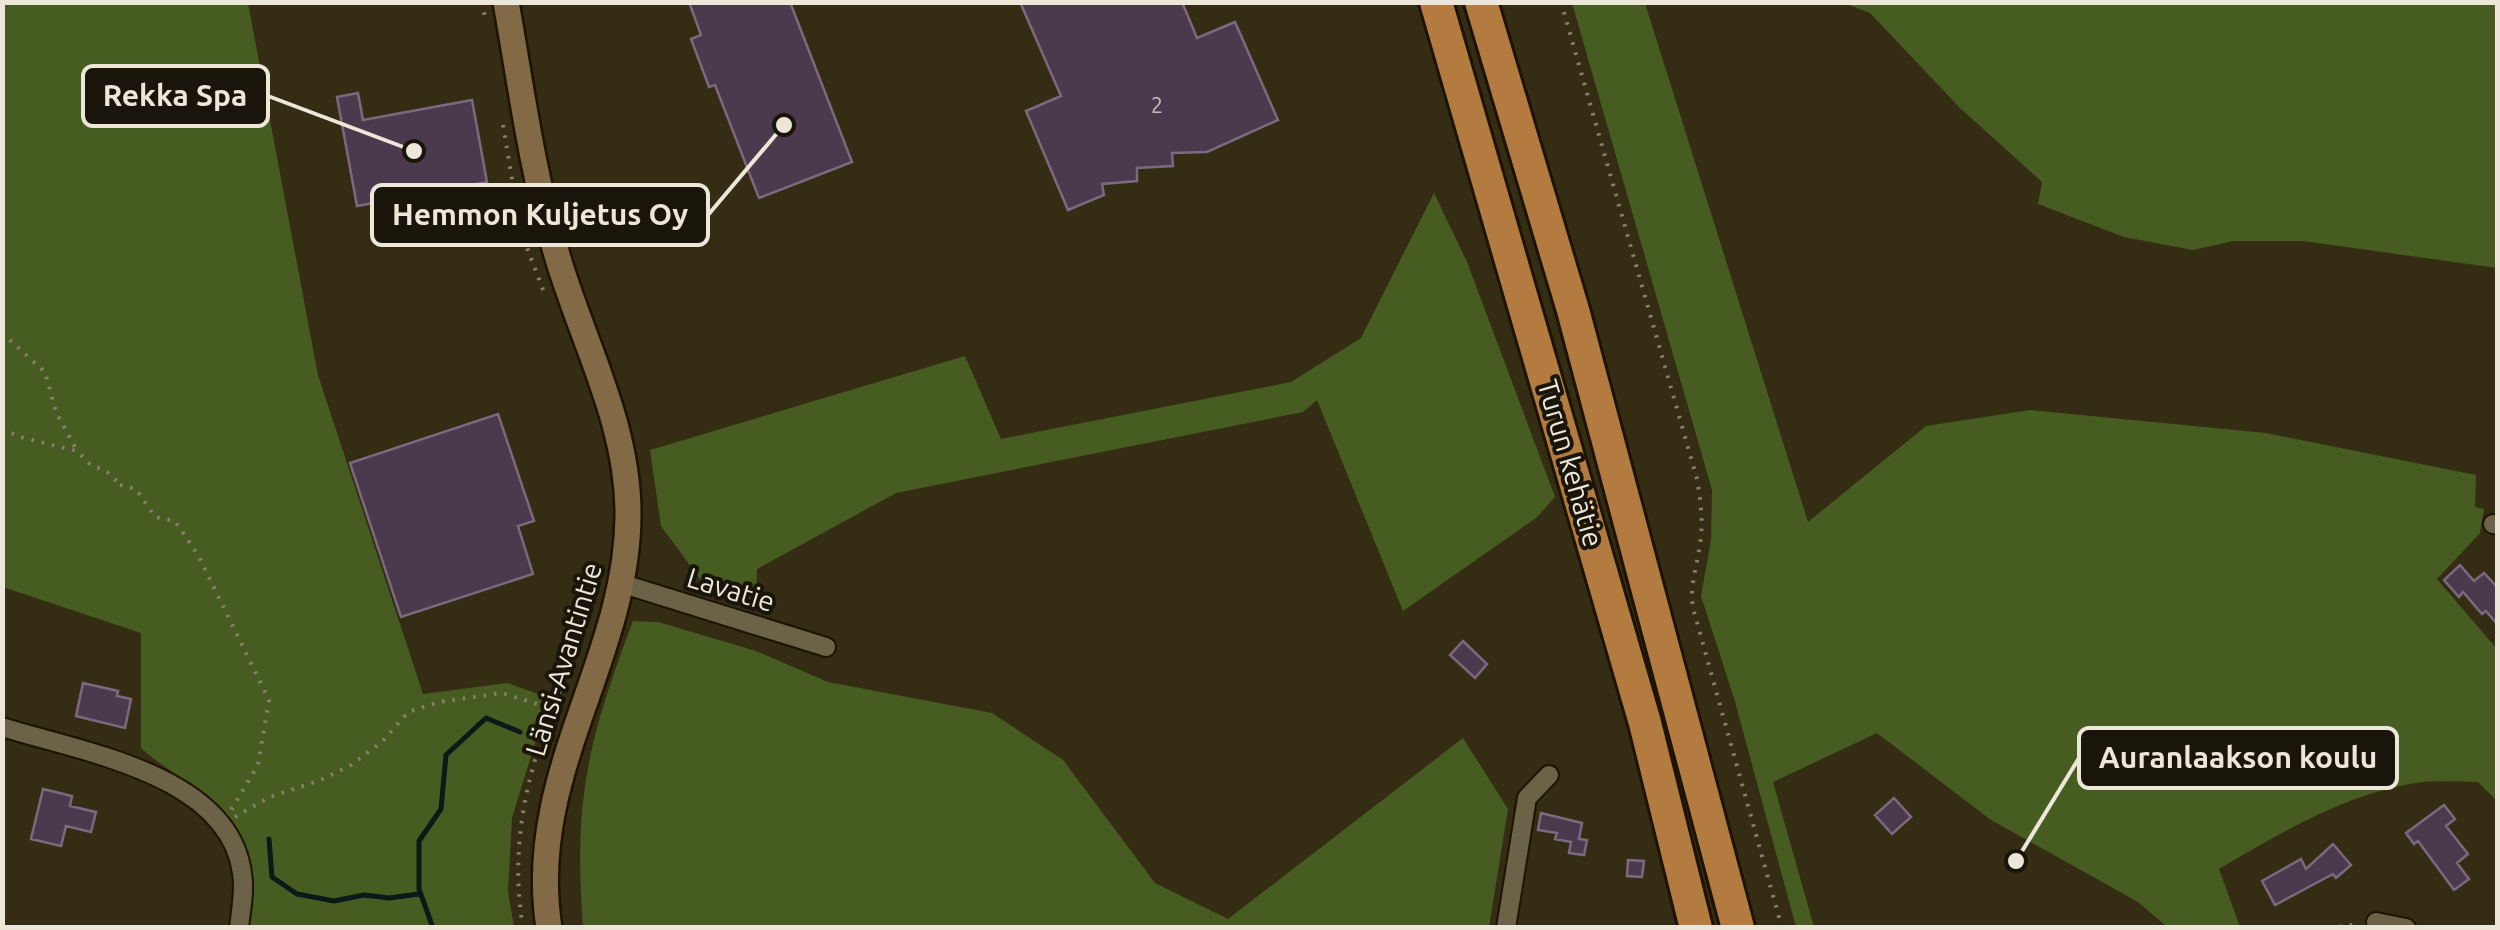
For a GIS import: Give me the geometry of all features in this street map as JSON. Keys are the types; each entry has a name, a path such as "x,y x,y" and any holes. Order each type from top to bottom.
{"highway":[{"name":"Turun kehätie","path":"1436,2 1640,704 1696,928"},
{"name":"Turun kehätie","path":"1483,2 1573,310 1738,928"}],"street":[{"name":"Länsi-Avantintie","path":"506,2 548,223 621,442 628,516 620,583 552,800 545,849 548,928"},
{"name":"Lavatie","path":"620,583 826,647"},
{"path":"2,728 142,770 202,802 222,824 242,869 244,893 239,928"},
{"path":"1506,928 1526,798 1548,774"},
{"path":"2376,922 2406,928"}],"path":[{"path":"1560,2 1697,479 1702,524 1690,590 1692,608 1782,928"},
{"path":"521,232 545,295"},
{"path":"2,333 45,372 56,412 77,451"},
{"path":"2,428 20,437 77,451 120,484 136,489 156,517 175,521 198,555 269,700 258,765 222,824"},
{"path":"524,928 518,892 518,834 525,796 584,629"},
{"path":"222,824 270,797 351,765 382,742 408,712 439,702 502,692 553,709"},
{"path":"2329,928 2376,922"}],"green space":[{"path":"3,3 248,3 318,375 423,694 507,683 549,698 512,818 508,891 514,927 246,927 251,891 248,857 234,826 210,799 141,748 141,633 3,587"},
{"path":"1572,3 1645,3 1808,522 1926,426 2030,410 2266,433 2476,475 2475,507 2484,509 2480,533 2437,579 2497,649 2497,801 2478,782 2416,783 2364,796 2290,829 2219,869 2240,927 2167,927 2138,902 1991,820 1877,733 1773,782 1814,927 1796,927 1734,698 1701,596 1711,540 1712,490"},
{"path":"1843,3 2497,3 2497,268 2303,241 2234,241 2193,250 2124,237 2038,204 2042,182 1960,108 1870,13"},
{"path":"1434,193 1467,262 1555,497 1536,518 1403,611 1317,400 1303,412 896,493 757,569 756,603 703,583 661,526 650,450 965,356 1001,439 1291,382 1361,338"},
{"path":"633,621 658,622 756,651 828,682 992,713 1063,760 1155,883 1228,919 1463,738 1508,809 1489,927 583,927 580,844 587,772 603,706"}],"building":[{"path":"689,2 790,2 852,162 759,198 715,85 709,87 691,39 701,35"},
{"path":"1020,2 1182,2 1197,38 1235,22 1278,120 1207,152 1172,153 1173,166 1137,168 1137,181 1102,184 1104,195 1068,210 1026,111 1061,96"},
{"path":"358,93 363,120 472,100 487,182 357,206 337,97"},
{"path":"498,414 534,521 518,526 533,574 401,617 350,463"},
{"path":"2460,565 2474,581 2484,573 2498,588 2498,625 2463,592 2459,597 2444,580"},
{"path":"1463,641 1487,664 1475,678 1450,655"},
{"path":"83,683 118,691 117,696 131,699 125,728 76,716"},
{"path":"43,789 72,796 70,806 96,812 91,832 66,826 61,846 31,839"},
{"path":"1894,798 1911,817 1892,834 1875,815"},
{"path":"2444,805 2455,819 2446,826 2468,854 2457,863 2469,879 2454,890 2418,841 2414,844 2406,833"},
{"path":"1541,813 1582,823 1579,839 1587,840 1584,855 1569,853 1571,842 1555,839 1557,833 1538,830"},
{"path":"2333,844 2351,865 2336,878 2333,874 2275,905 2262,881 2301,859 2306,869"},
{"path":"1628,860 1644,861 1642,877 1627,876"}],"waterway":[{"path":"433,928 419,889 419,841 441,809 446,755 486,718 520,732"},
{"path":"269,839 272,877 297,894 334,901 364,895 389,898 419,894"}],"place":[{"name":"Hemmon Kuljetus Oy","path":"784,125"},
{"name":"Rekka Spa","path":"414,151"},
{"name":"Auranlaakson koulu","path":"2016,861"}]}
